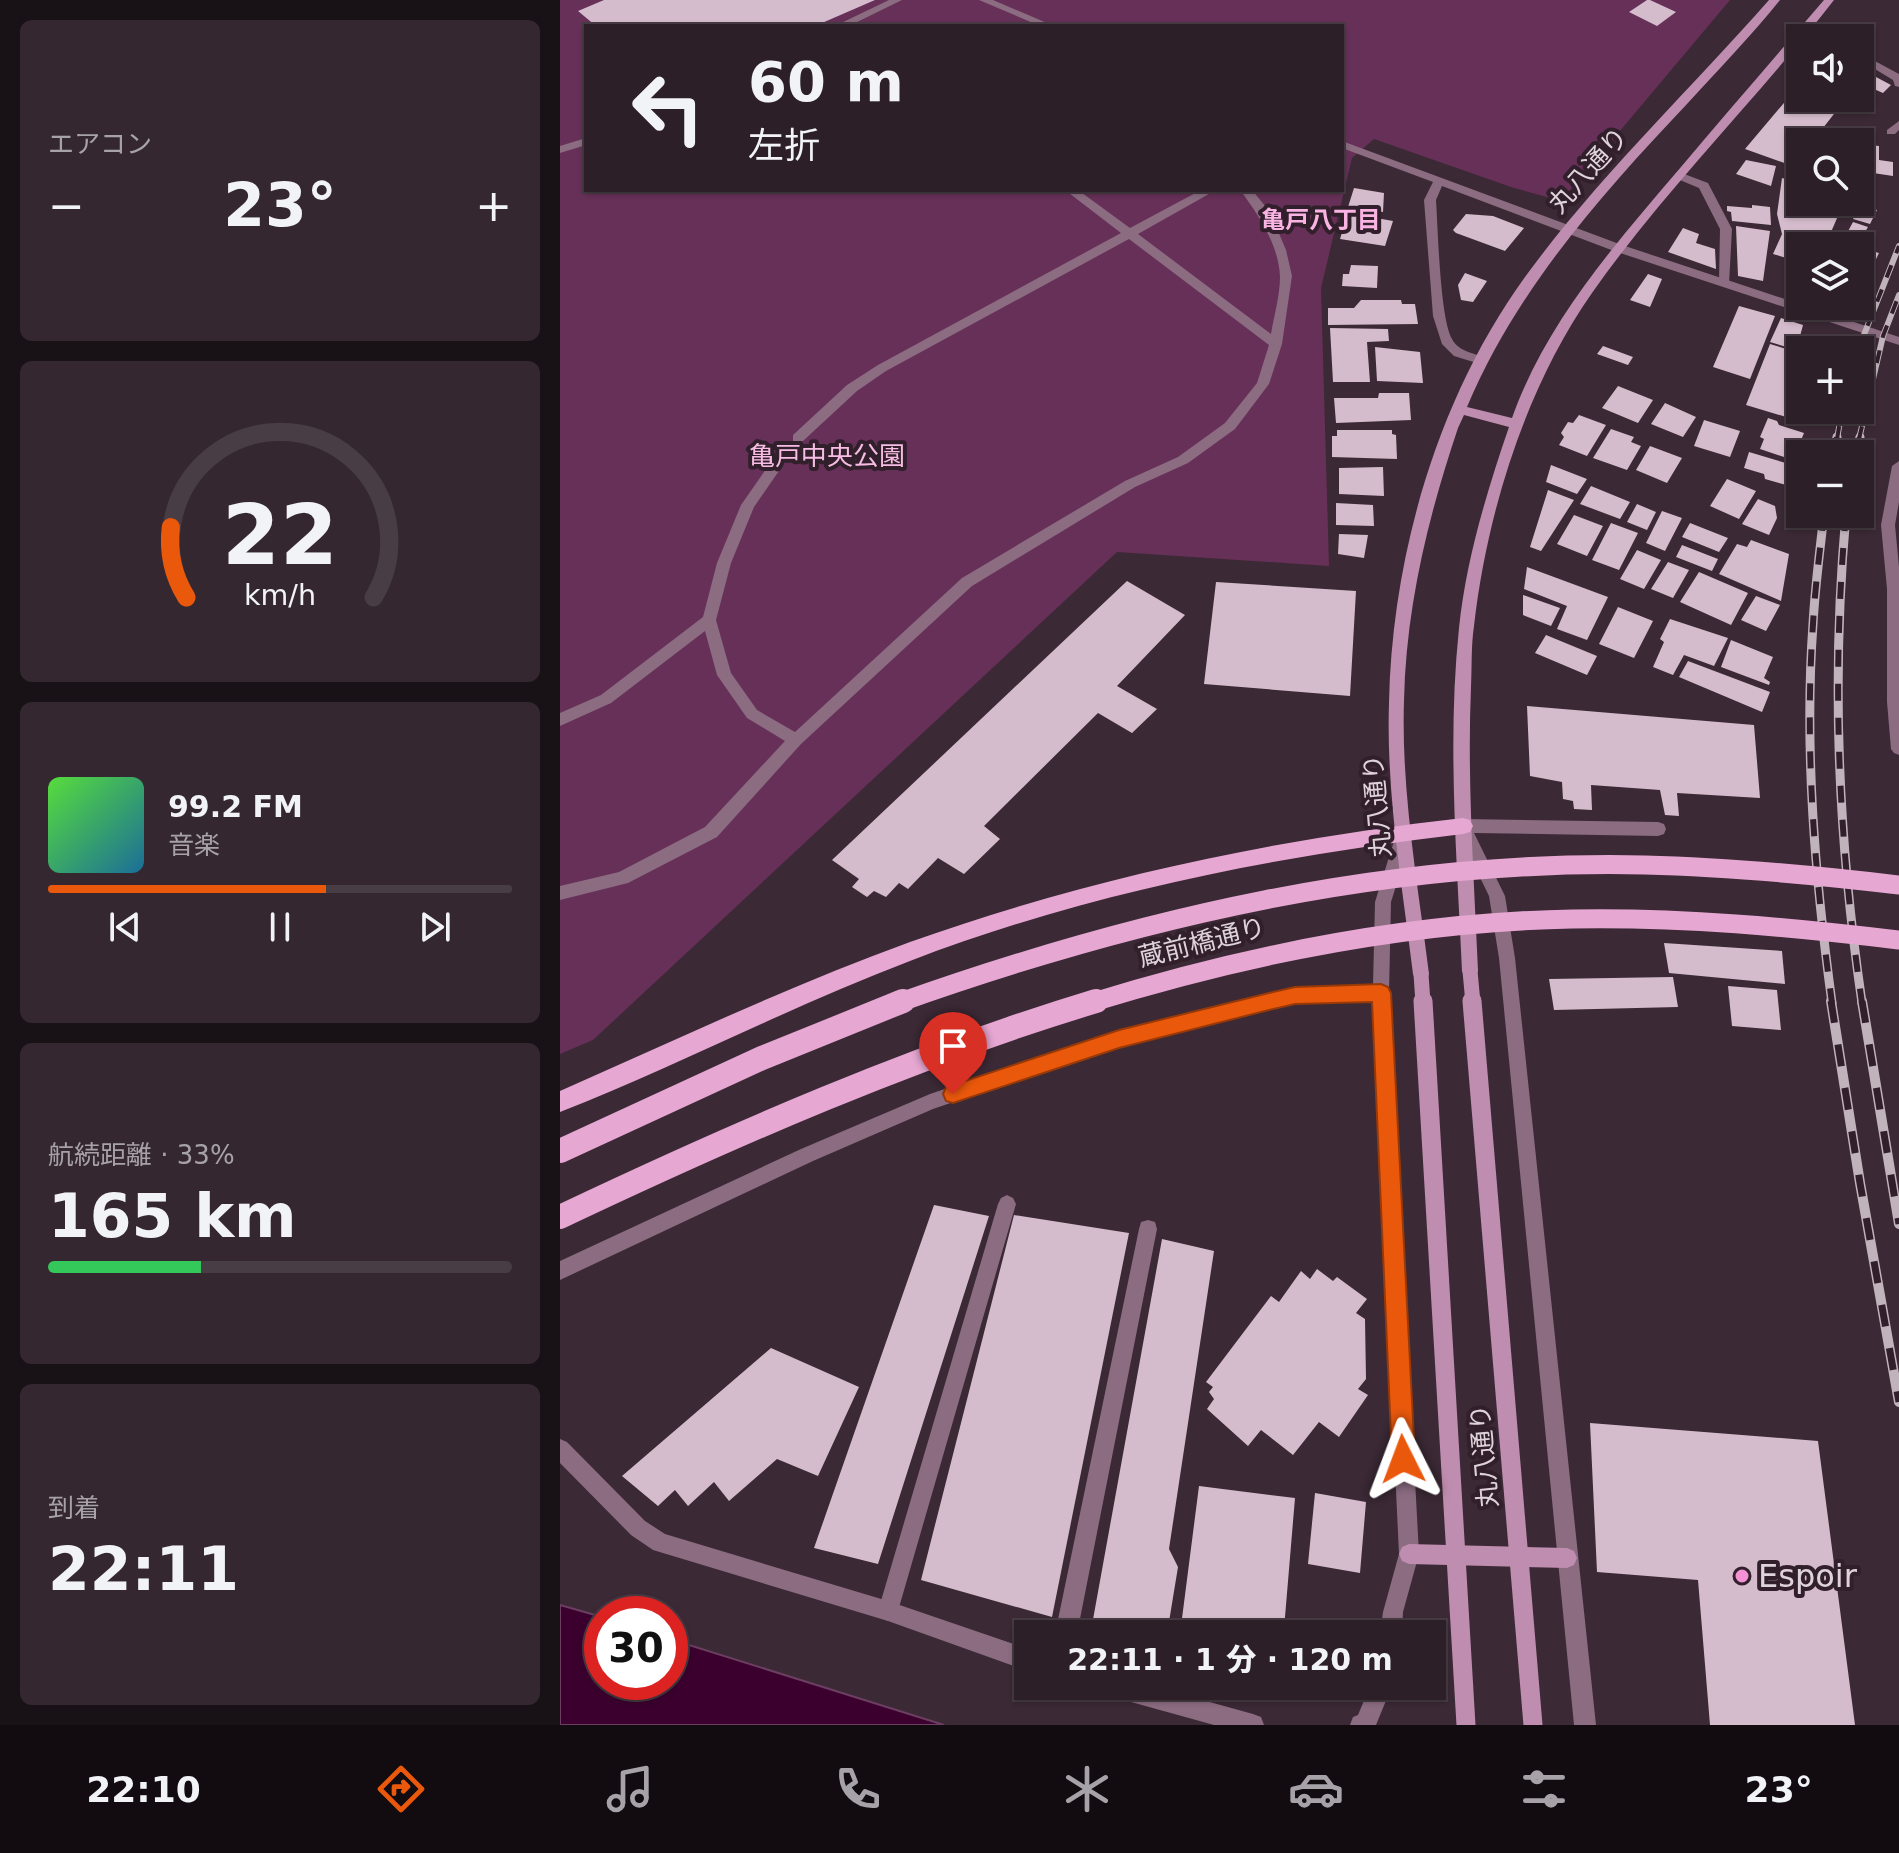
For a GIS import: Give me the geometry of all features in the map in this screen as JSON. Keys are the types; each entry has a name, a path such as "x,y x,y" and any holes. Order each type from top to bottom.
{"main road":[{"name":"丸八通り","path":"1466,1725 1421,974 1397,740 1400,640 1413,561 1459,409 1480,360 1527,282 1570,228 1775,0"},
{"name":"丸八通り","path":"1808,24 1829,0"},
{"name":"丸八通り","path":"1533,1725 1470,971 1461,730 1466,628 1474,578 1495,491 1517,424 1547,355 1585,293 1618,248 1786,50"},
{"path":"1459,409 1517,424"},
{"path":"560,1102 837,980 950,938 1114,888 1204,868 1405,832 1463,826"},
{"name":"蔵前橋通り","path":"560,1151 705,1084 887,1007 1116,933 1258,900 1372,882 1503,869 1573,867 1678,866 1899,885"},
{"name":"蔵前橋通り","path":"560,1217 634,1181 937,1051 1122,991 1320,943 1435,929 1579,919 1671,919 1781,926 1899,940"},
{"path":"1409,1554 1567,1558"}],"street":[{"path":"844,24 897,0"},
{"path":"984,0 1044,24"},
{"path":"1874,64 1898,78 1899,84"},
{"path":"560,150 584,142"},
{"path":"1344,145 1618,248 1899,341"},
{"path":"1679,176 1704,186 1726,229 1725,281"},
{"path":"1439,181 1430,200 1439,316 1446,341 1458,353 1480,360"},
{"path":"1074,192 1276,344"},
{"path":"798,438 852,388 882,368 1206,192"},
{"path":"560,893 622,878 711,832 796,740 967,582 1130,484 1183,460 1230,426 1263,384 1276,344 1286,276 1280,250 1264,212 1248,192"},
{"path":"785,452 748,505 724,563 709,620 724,675 752,714 796,740"},
{"path":"1899,466 1888,525 1894,556 1894,702 1899,749"},
{"path":"560,720 606,699 709,620"},
{"path":"1585,1725 1507,958 1497,896 1463,826 1658,829"},
{"path":"1392,1620 1409,1554 1381,993 1383,902 1405,832"},
{"path":"560,1271 807,1155 930,1102 1119,1039 1295,995 1381,993"},
{"path":"888,1611 1007,1204"},
{"path":"1069,1620 1148,1229"},
{"path":"560,1449 638,1528 660,1543 888,1611 1014,1655"},
{"path":"1163,1700 1253,1725"},
{"path":"1361,1725 1366,1723 1375,1700"}],"green space":[{"name":"亀戸中央公園","path":"560,0 1730,0 1561,201 1511,187 1374,139 1352,158 1344,192 1344,24 584,24 584,192 1344,192 1321,288 1329,566 1117,552 593,1040 560,1054"}],"shaded area":[{"path":"560,1605 584,1612 584,1700 688,1700 688,1645 944,1725 560,1725"}],"building":[{"path":"604,0 875,0 820,24 594,24 578,11"},
{"path":"1647,0 1676,12 1657,26 1629,12"},
{"path":"1876,77 1891,85 1883,93 1874,89"},
{"path":"1786,100 1786,112 1836,112 1823,128 1786,128 1786,164 1745,149"},
{"path":"1874,145 1879,146 1879,160 1893,162 1893,176 1874,173"},
{"path":"1746,160 1776,166 1771,186 1736,174"},
{"path":"1782,178 1786,179 1786,216 1838,216 1831,232 1786,232 1786,258 1773,254 1782,234 1777,214"},
{"path":"1354,188 1384,193 1383,212 1348,207"},
{"path":"1752,205 1770,207 1771,225 1732,221 1731,212 1727,211 1727,206 1752,208"},
{"path":"1348,213 1393,221 1385,246 1340,239"},
{"path":"1466,214 1493,216 1524,228 1505,251 1456,233 1453,230"},
{"path":"1855,216 1874,216 1870,224 1853,219"},
{"path":"1853,222 1868,227 1865,232 1848,232"},
{"path":"1736,226 1770,231 1763,281 1738,276"},
{"path":"1683,228 1699,234 1696,243 1715,249 1716,269 1668,252"},
{"path":"1351,265 1378,266 1377,288 1342,286 1343,274 1349,274"},
{"path":"1465,273 1487,281 1473,302 1461,300 1458,285"},
{"path":"1648,274 1662,279 1650,307 1630,300"},
{"path":"1361,300 1401,300 1402,304 1415,304 1418,324 1328,325 1328,308 1354,308"},
{"path":"1739,306 1775,316 1750,379 1713,367"},
{"path":"1781,318 1803,325 1800,336 1786,336 1786,347 1770,342"},
{"path":"1330,328 1388,329 1389,341 1367,342 1370,382 1333,382"},
{"path":"1770,344 1786,349 1786,417 1746,405"},
{"path":"1603,346 1633,357 1628,365 1597,354"},
{"path":"1375,347 1420,352 1423,383 1377,381"},
{"path":"1618,386 1653,400 1638,423 1602,408"},
{"path":"1379,393 1409,393 1411,420 1336,423 1334,398 1378,398"},
{"path":"1665,403 1696,417 1683,437 1651,424"},
{"path":"1579,415 1606,425 1587,456 1559,445 1564,437 1561,433 1568,422 1573,423"},
{"path":"1768,418 1804,433 1801,440 1786,440 1786,458 1760,449 1764,439 1760,437"},
{"path":"1704,420 1740,431 1730,457 1694,446"},
{"path":"1611,429 1634,437 1631,442 1641,446 1627,470 1593,458"},
{"path":"1337,430 1392,430 1392,434 1396,435 1397,459 1332,457 1332,436 1337,436"},
{"path":"1650,446 1682,458 1667,483 1636,470"},
{"path":"1749,452 1786,463 1786,485 1765,479 1764,474 1744,468"},
{"path":"1551,465 1587,479 1577,494 1546,482"},
{"path":"1383,467 1384,496 1339,494 1339,468"},
{"path":"1727,479 1756,491 1739,519 1710,506"},
{"path":"1591,486 1630,502 1620,519 1580,504"},
{"path":"1548,490 1574,500 1541,551 1530,547"},
{"path":"1758,499 1775,506 1777,518 1769,535 1742,524"},
{"path":"1336,503 1373,505 1374,526 1336,525"},
{"path":"1637,504 1656,512 1647,530 1627,522"},
{"path":"1662,511 1682,518 1665,551 1646,543"},
{"path":"1574,515 1603,526 1587,556 1557,544"},
{"path":"1611,523 1638,533 1619,570 1592,560"},
{"path":"1690,523 1728,538 1719,552 1682,537"},
{"path":"1339,534 1368,535 1364,558 1338,554"},
{"path":"1751,540 1789,554 1781,601 1719,574 1737,544 1747,547"},
{"path":"1682,545 1718,559 1712,571 1676,557"},
{"path":"1637,550 1661,560 1644,589 1620,579"},
{"path":"1668,562 1689,570 1673,598 1651,589"},
{"path":"1527,567 1608,597 1587,640 1557,629 1567,606 1524,589"},
{"path":"1699,572 1748,593 1731,625 1680,602"},
{"path":"1127,581 1185,615 1117,686 1157,709 1132,733 1098,713 984,826 1000,839 964,874 938,858 908,889 899,883 886,897 874,891 867,897 852,887 859,879 832,860"},
{"path":"1216,582 1356,591 1350,696 1204,684"},
{"path":"1523,595 1560,608 1551,626 1523,615"},
{"path":"1756,596 1780,605 1766,631 1741,620"},
{"path":"1618,607 1653,621 1634,658 1599,644"},
{"path":"1670,619 1728,638 1714,666 1684,655 1673,675 1653,667 1664,642 1660,639"},
{"path":"1546,635 1597,656 1587,675 1535,653"},
{"path":"1731,640 1773,657 1764,678 1770,682 1769,685 1721,667"},
{"path":"1688,661 1770,692 1762,712 1679,677"},
{"path":"1527,706 1754,725 1760,798 1677,793 1679,816 1665,815 1660,790 1591,785 1592,810 1574,809 1573,801 1563,799 1562,782 1530,776"},
{"path":"1664,943 1782,951 1785,984 1669,973"},
{"path":"1673,977 1678,1007 1554,1010 1549,979"},
{"path":"1728,986 1777,990 1781,1030 1732,1026"},
{"path":"934,1205 989,1216 878,1564 814,1548"},
{"path":"1014,1215 1129,1233 1052,1617 921,1580"},
{"path":"1162,1239 1214,1251 1169,1549 1178,1567 1169,1620 1093,1620"},
{"path":"1317,1269 1333,1281 1337,1277 1367,1299 1356,1313 1365,1319 1366,1379 1358,1389 1368,1395 1339,1437 1319,1422 1293,1455 1261,1430 1248,1446 1207,1409 1214,1399 1209,1392 1213,1387 1206,1382 1271,1296 1279,1302 1301,1271 1310,1279"},
{"path":"771,1348 859,1387 818,1476 777,1459 729,1501 714,1482 688,1506 675,1490 658,1506 622,1476"},
{"name":"Espoir","path":"1590,1423 1818,1441 1855,1725 1710,1725 1698,1580 1597,1572"},
{"path":"1199,1486 1295,1498 1285,1620 1182,1620"},
{"path":"1315,1493 1366,1502 1360,1573 1308,1564"}],"railway":[{"path":"1864,336 1899,246"},
{"path":"1859,439 1883,336 1899,295"},
{"path":"1837,439 1840,424"},
{"path":"1823,528 1814,610 1810,718 1816,861 1832,1003"},
{"path":"1845,528 1839,637 1839,759 1847,880 1862,1003"},
{"path":"1831,1001 1899,1402"},
{"path":"1862,1001 1899,1224"}],"place":[{"name":"Espoir","path":"1742,1576"}],"district":[{"name":"亀戸八丁目","path":"1321,220"}],"route":[{"path":"953,1094 1119,1039 1269,1001 1295,995 1381,993 1403,1459"}]}
